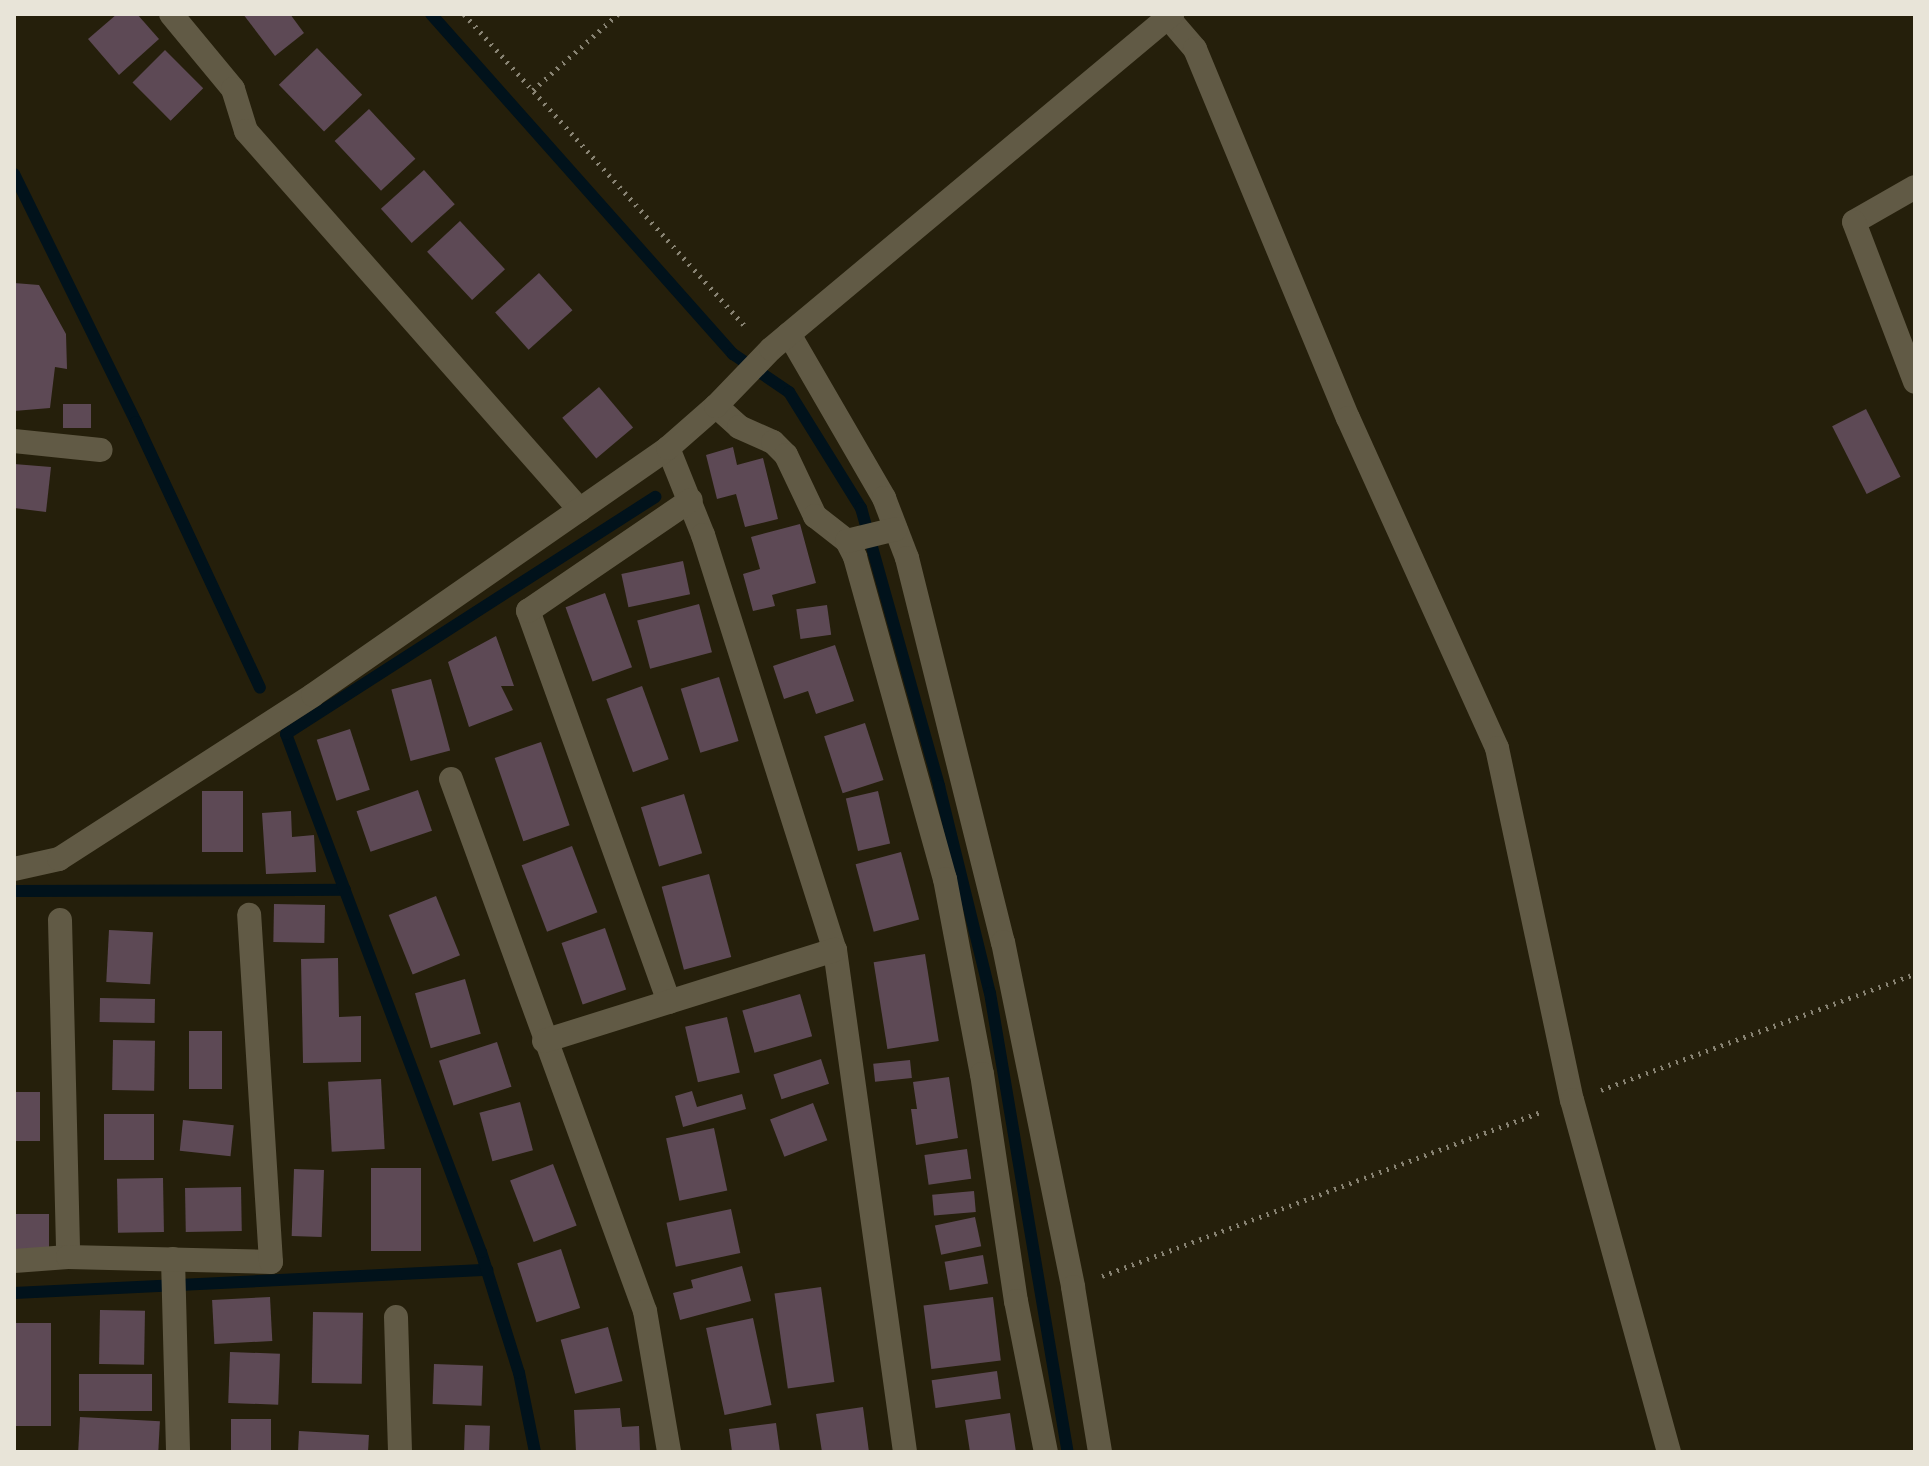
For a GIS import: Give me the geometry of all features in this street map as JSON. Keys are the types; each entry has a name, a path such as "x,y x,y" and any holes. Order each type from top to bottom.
{"street":[{"path":"171,14 233,89 246,131 580,510"},
{"path":"14,869 59,859 313,695 668,448 716,406 767,354 1168,15 1195,49 1348,418 1497,748 1572,1100 1669,1452"},
{"path":"1915,187 1854,222 1915,382"},
{"path":"767,354 884,498 871,535 855,557 945,879 982,1074 1016,1301 1046,1452"},
{"path":"716,406 739,427 773,442 786,455 815,516 871,535 907,558 986,875 1073,1287 1100,1452"},
{"path":"14,441 101,450"},
{"path":"668,448 691,500 835,950 905,1452"},
{"path":"669,1002 528,611 691,500"},
{"path":"451,779 645,1311 669,1452"},
{"path":"945,879 986,875"},
{"path":"14,1261 68,1257 271,1262 249,915"},
{"path":"60,920 68,1257"},
{"path":"544,1041 835,950"},
{"path":"173,1259 178,1452"},
{"path":"396,1317 400,1452"}],"path":[{"path":"464,14 756,338 767,354"},
{"path":"533,90 618,14"},
{"path":"1073,1287 1915,974"}],"building":[{"path":"117,14 137,14 159,39 119,75 88,39"},
{"path":"243,14 290,14 304,33 275,56"},
{"path":"317,48 362,95 324,132 279,85"},
{"path":"165,50 203,88 171,121 132,83"},
{"path":"369,109 415,159 381,191 335,141"},
{"path":"424,170 455,204 412,243 381,209"},
{"path":"460,221 505,269 472,300 427,252"},
{"path":"539,273 572,310 529,350 495,312"},
{"path":"14,283 39,285 66,334 67,369 55,367 50,408 14,411"},
{"path":"599,387 633,428 596,458 562,418"},
{"path":"63,404 91,404 91,428 63,428"},
{"path":"1866,409 1901,477 1867,494 1832,426"},
{"path":"733,447 737,465 763,458 778,519 745,527 736,494 717,499 706,455"},
{"path":"14,464 51,467 46,512 14,508"},
{"path":"800,524 816,583 772,595 775,606 753,611 743,574 760,569 751,537"},
{"path":"683,561 690,594 628,607 621,574"},
{"path":"605,593 632,667 593,682 566,607"},
{"path":"699,604 712,652 650,669 637,621"},
{"path":"827,605 831,635 800,639 796,609"},
{"path":"496,636 514,686 501,686 513,710 469,727 448,662"},
{"path":"835,645 854,701 816,714 808,691 784,699 773,666"},
{"path":"719,677 739,741 700,753 681,689"},
{"path":"431,679 450,750 411,761 391,690"},
{"path":"642,686 669,759 633,772 606,699"},
{"path":"865,723 884,780 843,793 824,736"},
{"path":"350,729 370,790 336,801 317,740"},
{"path":"541,742 570,825 523,841 495,758"},
{"path":"418,790 432,831 371,852 357,811"},
{"path":"202,791 243,791 243,852 202,852"},
{"path":"878,791 890,844 858,851 846,798"},
{"path":"684,794 702,853 659,866 641,807"},
{"path":"291,811 292,837 314,835 316,872 266,874 262,813"},
{"path":"572,846 597,912 547,932 522,865"},
{"path":"901,852 919,920 874,932 856,864"},
{"path":"709,874 731,957 684,970 662,887"},
{"path":"436,896 460,955 413,974 389,915"},
{"path":"274,904 325,905 324,943 273,942"},
{"path":"605,928 626,989 583,1004 562,943"},
{"path":"109,930 153,932 150,984 106,982"},
{"path":"925,954 939,1041 887,1049 874,962"},
{"path":"338,958 339,1017 361,1016 361,1062 303,1063 301,959"},
{"path":"465,979 481,1034 431,1048 415,993"},
{"path":"800,994 812,1036 754,1053 742,1011"},
{"path":"100,998 155,999 155,1023 100,1022"},
{"path":"727,1017 740,1073 698,1082 685,1027"},
{"path":"189,1031 222,1031 222,1089 189,1089"},
{"path":"113,1040 155,1041 154,1091 112,1090"},
{"path":"497,1042 512,1087 454,1106 439,1061"},
{"path":"821,1059 829,1084 781,1099 773,1074"},
{"path":"910,1060 912,1078 875,1082 873,1064"},
{"path":"949,1077 958,1138 916,1145 911,1109 917,1109 913,1082"},
{"path":"381,1079 385,1149 332,1152 328,1082"},
{"path":"692,1091 697,1107 742,1094 746,1109 683,1127 675,1096"},
{"path":"14,1092 40,1092 40,1141 14,1141"},
{"path":"520,1102 533,1150 492,1161 479,1113"},
{"path":"813,1103 827,1140 784,1157 770,1119"},
{"path":"104,1114 154,1114 154,1160 104,1160"},
{"path":"183,1120 234,1125 230,1156 180,1151"},
{"path":"714,1128 727,1191 679,1201 666,1138"},
{"path":"967,1149 971,1179 929,1185 924,1155"},
{"path":"553,1164 577,1226 534,1242 510,1180"},
{"path":"371,1168 421,1168 421,1251 371,1251"},
{"path":"294,1169 324,1170 322,1237 292,1236"},
{"path":"163,1178 164,1232 118,1233 117,1179"},
{"path":"241,1187 242,1231 186,1232 185,1188"},
{"path":"974,1191 976,1212 934,1216 932,1195"},
{"path":"731,1209 740,1253 676,1267 666,1223"},
{"path":"14,1214 49,1214 49,1249 14,1249"},
{"path":"975,1217 981,1246 941,1255 935,1226"},
{"path":"561,1249 580,1308 536,1322 517,1263"},
{"path":"983,1255 988,1284 950,1290 945,1262"},
{"path":"742,1266 751,1301 680,1320 673,1293 693,1288 691,1280"},
{"path":"821,1287 834,1382 788,1389 774,1294"},
{"path":"270,1297 272,1341 214,1344 212,1300"},
{"path":"993,1297 1001,1361 931,1369 924,1306"},
{"path":"100,1310 145,1311 144,1365 99,1364"},
{"path":"313,1312 363,1313 362,1384 312,1383"},
{"path":"753,1318 772,1405 725,1415 706,1328"},
{"path":"14,1323 51,1323 51,1426 14,1426"},
{"path":"608,1327 622,1381 575,1394 561,1340"},
{"path":"230,1352 280,1354 278,1405 228,1403"},
{"path":"434,1364 483,1366 482,1406 433,1404"},
{"path":"997,1371 1001,1399 936,1408 932,1380"},
{"path":"79,1374 152,1374 152,1411 79,1411"},
{"path":"863,1407 869,1452 822,1452 816,1414"},
{"path":"620,1408 622,1427 639,1426 640,1452 576,1452 574,1410"},
{"path":"1010,1413 1016,1452 970,1452 965,1420"},
{"path":"80,1417 160,1421 158,1452 78,1451"},
{"path":"231,1419 271,1419 271,1452 231,1452"},
{"path":"776,1423 780,1452 732,1452 729,1429"},
{"path":"465,1425 490,1426 489,1452 464,1452"},
{"path":"299,1431 369,1435 368,1452 298,1452"}],"waterway":[{"path":"431,14 733,354 789,392 861,508 939,786 990,993 1068,1452"},
{"path":"14,174 136,422 260,688"},
{"path":"535,1452 519,1373 481,1252 286,734 655,497"},
{"path":"14,891 345,890"},
{"path":"14,1293 487,1270"}]}
